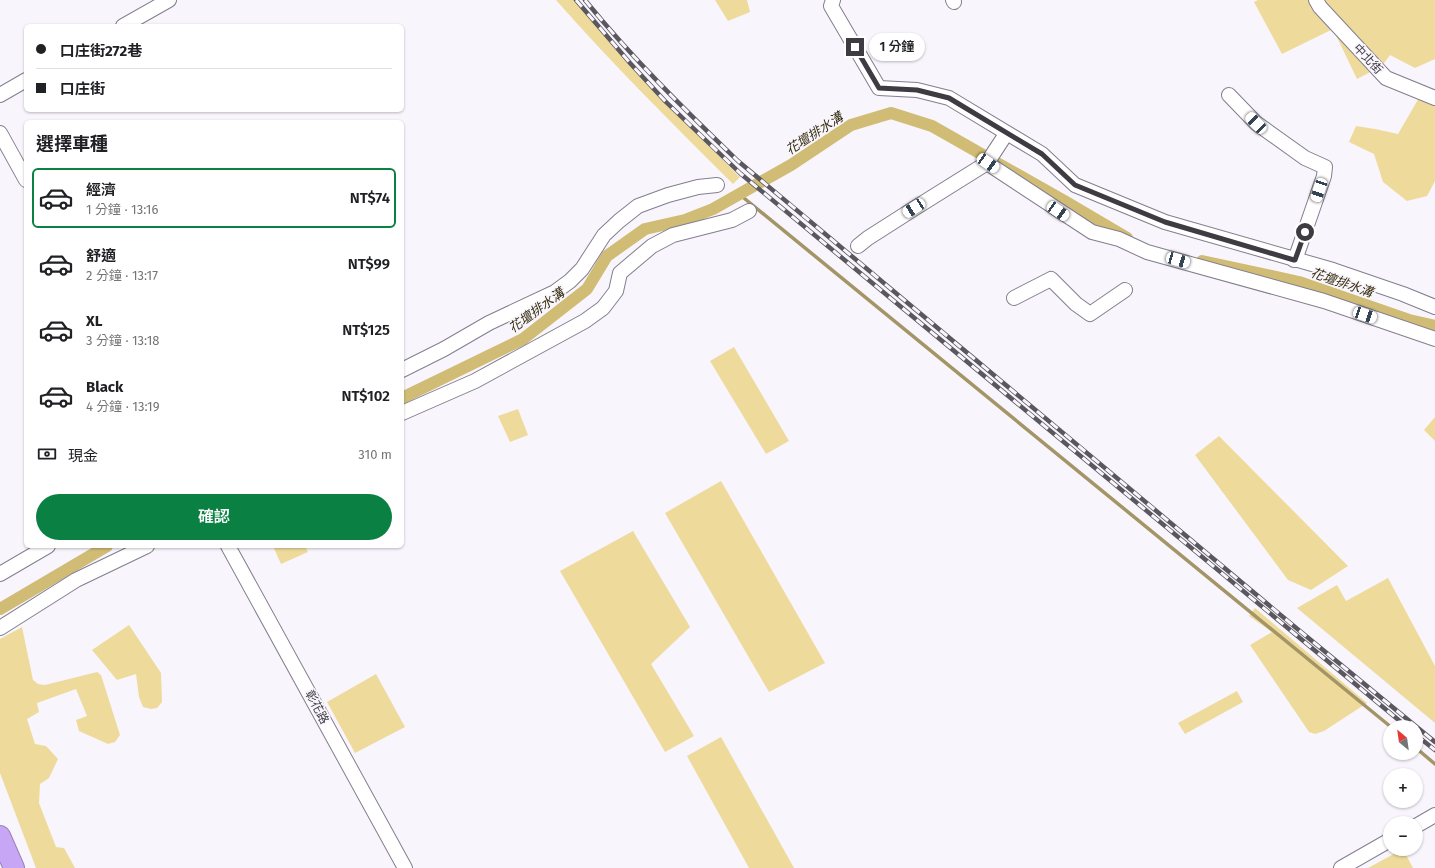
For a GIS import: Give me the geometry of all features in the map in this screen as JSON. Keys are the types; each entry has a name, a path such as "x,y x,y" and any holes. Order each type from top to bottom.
{"highway":[{"path":"0,836 14,868"}],"street":[{"path":"127,24 169,0"},
{"path":"833,0 831,6 879,88 917,90 949,98 1005,137 1042,154 1075,185 1165,222 1332,270 1404,294 1435,307"},
{"name":"中北街","path":"1316,0 1320,7 1386,78 1435,98"},
{"path":"0,95 24,81"},
{"path":"1229,95 1256,123 1305,158 1325,167 1324,176 1294,260"},
{"path":"0,133 24,176"},
{"path":"858,246 908,212 989,161 1005,137"},
{"path":"989,161 1092,232 1119,239 1147,252 1324,301 1435,338"},
{"path":"404,369 444,349 489,323 554,292 570,281 582,269 604,235 638,206 668,195 698,187 717,185"},
{"path":"404,412 475,381 585,320 602,308 616,291 620,273 652,246 673,235 732,220 749,211"},
{"path":"1014,298 1051,279 1076,304 1090,314 1125,290"},
{"path":"0,574 45,548"},
{"path":"0,628 76,580 143,548"},
{"name":"彰花路","path":"229,548 405,868"},
{"path":"1423,822 1435,815"},
{"path":"1341,868 1383,844"}],"shaded area":[{"path":"556,0 575,0 647,83 740,177 733,184 621,71"},
{"path":"715,0 747,0 750,12 728,21"},
{"path":"1258,0 1435,0 1435,59 1415,68 1390,55 1382,66 1357,79 1333,29 1282,54 1254,2"},
{"path":"1423,91 1435,96 1435,181 1427,196 1407,201 1383,182 1374,154 1349,142 1356,126 1398,134"},
{"path":"734,347 789,441 766,454 710,361"},
{"path":"518,409 528,435 510,442 498,416"},
{"path":"1435,417 1435,441 1424,430"},
{"path":"1219,436 1348,566 1311,590 1288,580 1195,455"},
{"path":"721,481 825,663 769,692 665,513"},
{"path":"633,531 690,627 651,664 694,736 665,752 560,571"},
{"path":"274,548 306,548 308,552 281,564"},
{"path":"1388,578 1435,666 1435,723 1297,608 1337,585 1346,601"},
{"path":"1255,608 1367,703 1324,731 1315,734 1309,732 1250,645 1272,632 1249,616"},
{"path":"129,625 161,673 162,702 157,708 151,709 143,707 139,697 136,674 117,680 92,650"},
{"path":"22,627 33,680 38,684 45,685 97,672 101,675 120,735 115,742 108,744 79,731 76,720 87,716 76,689 37,703 39,712 27,719 35,744 46,746 58,759 49,778 40,784 39,803 56,847 64,848 75,868 36,868 0,773 0,639"},
{"path":"376,674 405,727 355,753 327,702"},
{"path":"1237,691 1243,702 1185,734 1178,723"},
{"path":"721,737 794,868 749,868 687,756"},
{"path":"1390,856 1407,856 1413,868 1368,868"}],"waterway":[{"name":"花壇排水溝","path":"404,397 523,339 587,289 607,256 645,229 685,220 713,209 791,165 851,125 891,113 932,126 1127,238"},
{"path":"739,194 1383,720"},
{"name":"花壇排水溝","path":"1202,261 1299,282 1409,320 1435,326"},
{"name":"花壇排水溝","path":"0,609 104,548"},
{"path":"1423,754 1435,764"}],"railway":[{"path":"576,0 665,101 741,174 1399,720"},
{"path":"585,0 640,63 738,161 1295,627 1435,742"},
{"path":"1423,741 1435,750"}],"route":[{"path":"855,47 879,88 917,90 949,98 1006,134 1042,154 1075,185 1126,206 1165,222 1294,260 1305,232"}]}
